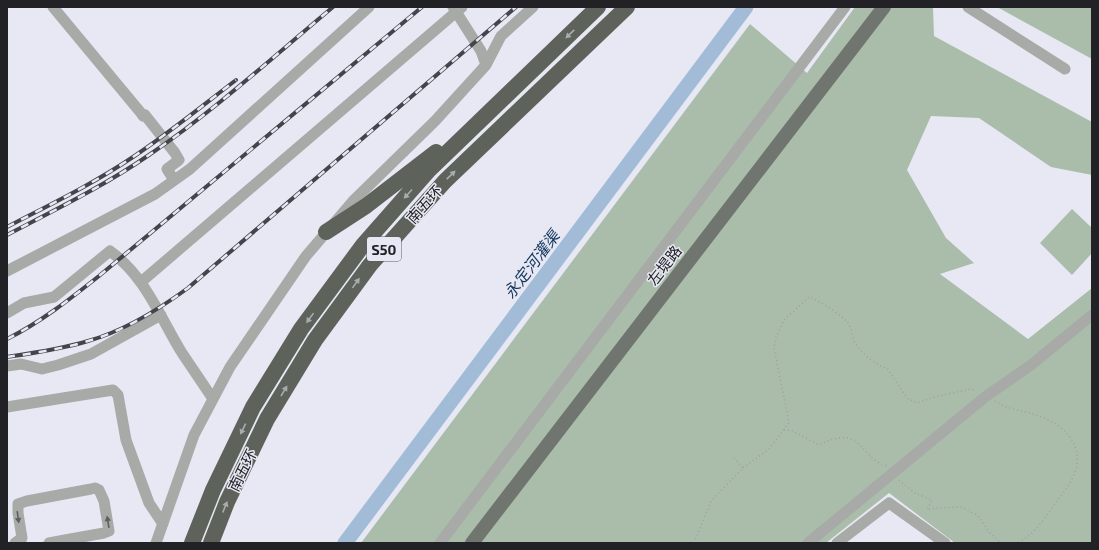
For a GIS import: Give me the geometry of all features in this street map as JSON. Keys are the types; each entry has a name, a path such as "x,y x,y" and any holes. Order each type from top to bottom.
{"highway":[{"name":"南五环","path":"192,543 213,490 253,407 301,329 363,244 429,170 598,7"},
{"name":"南五环","path":"211,543 227,502 267,418 315,340 370,265 445,181 628,7"},
{"path":"326,232 366,206 491,109"}],"main road":[{"name":"左堤路","path":"472,543 884,7"}],"street":[{"path":"53,7 140,113 143,116 145,115 180,160 167,169 174,180"},
{"path":"7,271 155,194 190,169 369,7"},
{"path":"156,543 194,435 234,361 306,256 353,201 435,121 486,65 501,36 533,7"},
{"path":"440,543 845,7"},
{"path":"968,7 1065,69"},
{"path":"141,282 457,8 481,51 486,65"},
{"path":"7,313 24,303 54,297 110,251 120,258 141,282 182,352 214,399"},
{"path":"7,366 21,364 42,369 58,365 91,354 161,315"},
{"path":"808,543 987,395 1031,365 1092,315"},
{"path":"7,407 113,390 118,395 126,440 146,496 163,524"},
{"path":"15,543 22,538 18,504 95,488 100,490 104,501 109,530 104,533 65,542 49,543"},
{"path":"837,543 889,503 945,543"}],"path":[{"path":"694,543 711,502 743,468 768,450 789,422 774,348 776,336 784,320 809,297 822,302 849,324 855,342 876,364 887,368 907,398 917,403 934,397 971,389 987,395 1002,406 1009,409 1039,416 1061,427 1073,442 1077,456 1077,463 1067,488 1031,534 1015,543"},
{"path":"783,430 791,430 819,445 841,437 854,440 874,459 895,471 915,493 932,500 927,510 934,508 962,507 978,516 990,533 1001,543"},
{"path":"734,458 743,468"}],"green space":[{"path":"855,7 933,7 934,36 1092,122 1092,175 1051,167 979,118 931,116 907,170 946,238 974,263 940,274 1028,339 1092,288 1092,543 955,543 889,493 826,543 361,543 750,24 807,73"},
{"path":"997,7 1092,7 1092,59"},
{"path":"1072,209 1092,228 1092,253 1072,275 1040,243"}],"waterway":[{"name":"永定河灌渠","path":"345,543 746,7"}],"railway":[{"path":"7,235 97,187 149,155 220,102 333,7"},
{"path":"7,339 43,318 99,276 422,7"},
{"path":"7,357 58,349 115,332 153,312 177,296 516,7"},
{"path":"7,227 71,194 118,167 160,138 236,80"}]}
